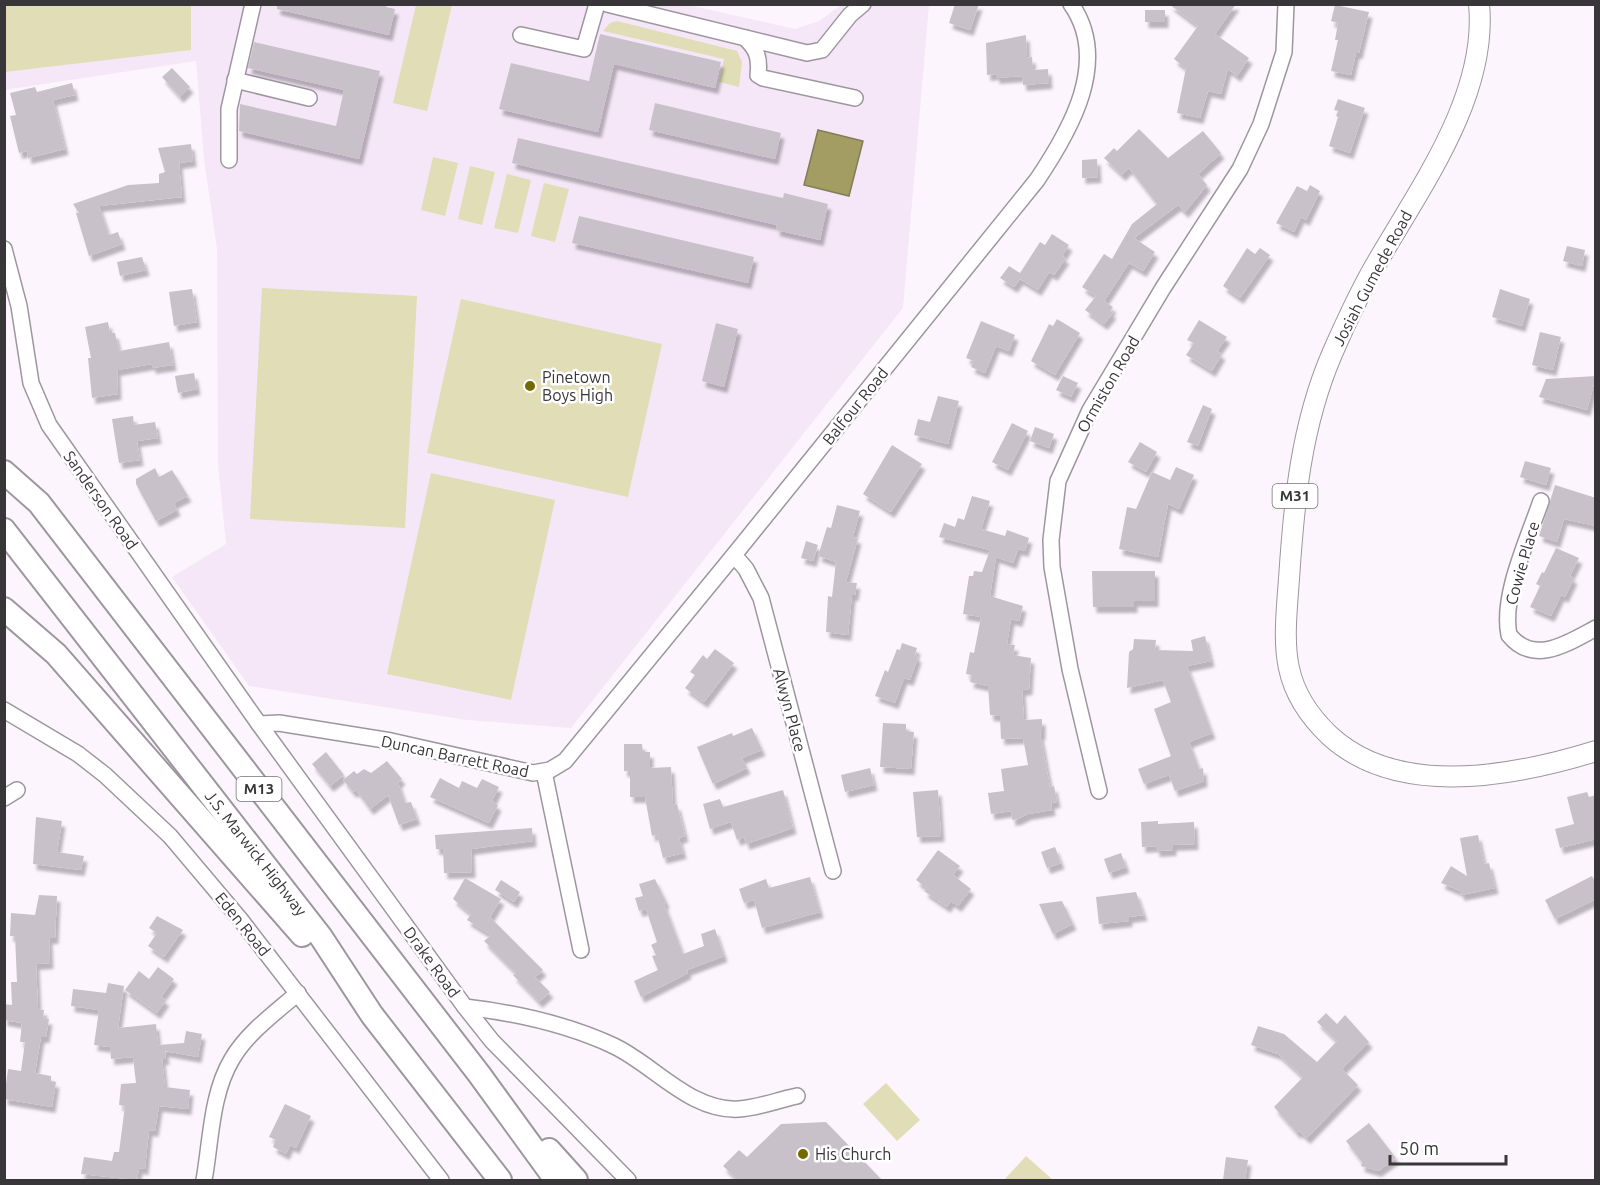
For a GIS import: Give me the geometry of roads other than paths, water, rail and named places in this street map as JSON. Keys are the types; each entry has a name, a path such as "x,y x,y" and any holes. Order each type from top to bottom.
{"highway":[{"path":"4,455 39,503"},
{"name":"M13","path":"4,472 39,503 479,1074 556,1180"},
{"name":"J.S. Marwick Highway","path":"4,530 321,937 372,1015 500,1180"},
{"path":"4,609 56,654 372,1015"},
{"path":"479,1074 576,1180"}],"main road":[{"name":"Josiah Gumede Road","path":"1479,4 1479,48 1448,140 1350,312 1330,358 1310,417 1296,484 1286,616 1289,674 1298,697 1310,717 1341,746 1393,770 1445,777 1499,773 1596,751"}],"street":[{"path":"229,160 227,130 235,80 253,4"},
{"path":"521,35 584,49 597,4"},
{"path":"607,4 807,53 822,50 850,15 863,4"},
{"name":"Balfour Road","path":"544,772 554,768 576,749 1037,180 1055,154 1078,110 1086,73 1087,55 1083,24 1071,4"},
{"name":"Ormiston Road","path":"1099,791 1070,669 1052,567 1052,540 1058,481 1090,410 1163,288 1240,169 1261,124 1284,52 1286,4"},
{"path":"745,38 754,46 759,57 758,75 762,78 855,98"},
{"path":"235,80 309,98"},
{"name":"Sanderson Road","path":"4,249 19,306 31,383 49,425 259,724"},
{"name":"Cowie Place","path":"1541,501 1512,589 1508,614 1509,635 1526,649 1538,652 1566,644 1596,628"},
{"name":"Alwyn Place","path":"734,555 746,569 761,598 833,871"},
{"name":"Eden Road","path":"4,710 78,754 133,798 215,889 441,1180"},
{"name":"Duncan Barrett Road","path":"259,724 279,723 391,741 527,771 544,772 581,950"},
{"name":"Drake Road","path":"259,724 492,1041 628,1180"},
{"path":"204,1180 217,1100 231,1060 258,1028 298,993"},
{"path":"465,1007 537,1020 615,1046 693,1097 721,1107 739,1109 797,1096"}],"place":[{"name":"Pinetown Boys High","path":"530,386"},
{"name":"His Church","path":"803,1154"}]}
